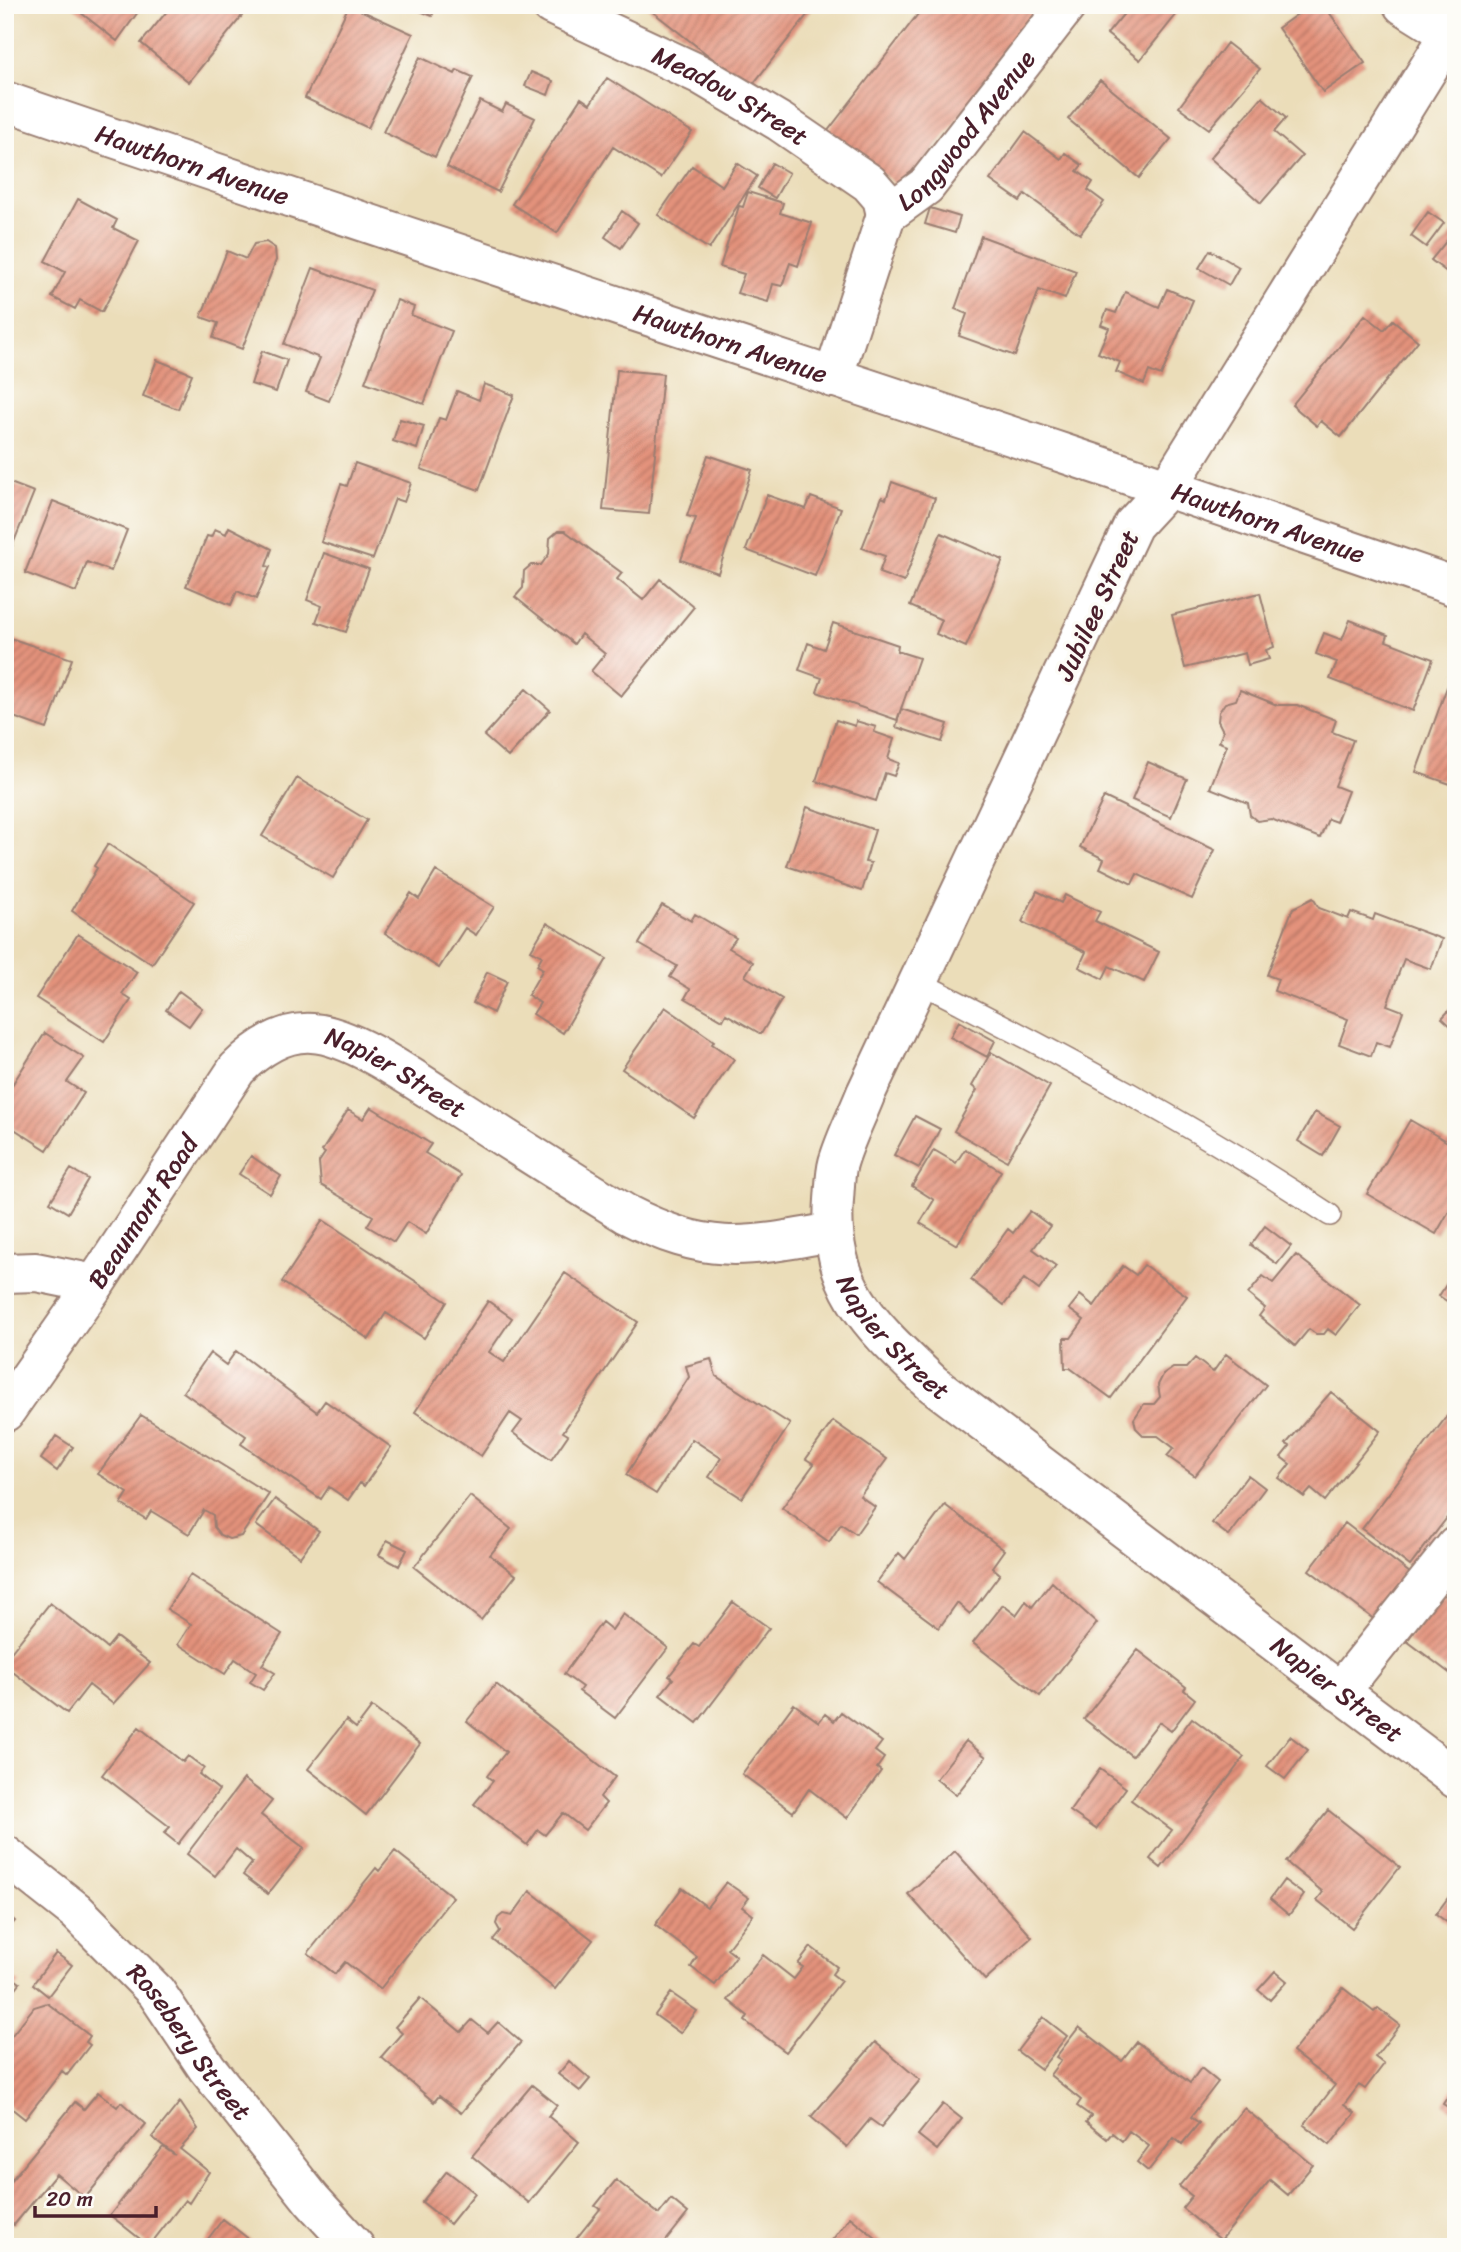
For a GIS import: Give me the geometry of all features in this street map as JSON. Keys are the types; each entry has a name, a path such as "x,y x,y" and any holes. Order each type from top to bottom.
{"street":[{"name":"Meadow Street","path":"551,5 699,74 780,122 869,183 882,198 886,215"},
{"name":"Longwood Avenue","path":"833,378 886,215 926,186 1067,5"},
{"path":"1403,5 1454,32"},
{"name":"Jubilee Street","path":"832,1232 837,1165 866,1093 1133,524 1168,487 1454,32"},
{"name":"Hawthorn Avenue","path":"5,101 386,232 1168,487 1456,587"},
{"name":"Napier Street","path":"297,1035 312,1033 367,1052 626,1214 663,1233 718,1246 756,1246 832,1232 844,1278 861,1308 880,1334 933,1384 1456,1779"},
{"name":"Beaumont Road","path":"5,1412 95,1284 237,1069 254,1052 273,1041 297,1035"},
{"path":"5,1273 36,1272 95,1284"},
{"path":"1340,1692 1456,1546"},
{"name":"Rosebery Street","path":"5,1855 76,1912 156,1992 207,2068 312,2200 355,2247"}],"lane":[{"path":"919,982 1108,1079 1253,1164 1330,1215"}],"building":[{"path":"71,5 143,5 117,41"},
{"path":"172,5 229,5 242,16 189,82 141,43"},
{"path":"349,5 413,34 368,128 305,98"},
{"path":"406,5 437,5 432,16"},
{"path":"644,5 815,5 750,88"},
{"path":"925,5 1045,5 903,190 827,132"},
{"path":"1131,5 1184,5 1140,60 1107,34"},
{"path":"1310,5 1324,5 1365,63 1323,92 1278,28"},
{"path":"1227,43 1260,69 1209,129 1179,107"},
{"path":"420,57 455,74 457,70 473,77 435,157 383,132"},
{"path":"531,72 553,81 548,95 525,86"},
{"path":"607,78 692,132 661,178 613,147 557,233 512,204 581,98 590,104"},
{"path":"1100,80 1171,139 1139,178 1068,119"},
{"path":"1262,97 1286,118 1274,132 1302,156 1261,203 1210,158"},
{"path":"480,101 502,112 506,104 535,118 498,192 447,167"},
{"path":"1025,132 1061,159 1065,153 1082,165 1077,171 1093,182 1088,190 1104,202 1080,234 1025,194 1020,201 990,180"},
{"path":"737,163 757,176 709,249 658,215 692,166 722,186"},
{"path":"772,163 789,173 775,198 758,188"},
{"path":"748,192 783,203 780,213 812,223 798,266 790,263 782,286 773,284 768,302 737,293 744,274 720,267 739,206 743,207"},
{"path":"78,199 117,220 113,228 139,241 102,312 80,300 75,309 52,297 65,272 45,261"},
{"path":"930,208 960,217 955,233 925,224"},
{"path":"622,211 638,223 621,248 605,237"},
{"path":"1428,212 1444,223 1426,247 1411,236"},
{"path":"1456,229 1456,279 1431,260"},
{"path":"981,236 1076,271 1065,299 1039,290 1015,356 959,336 967,314 955,309"},
{"path":"266,242 275,248 276,260 242,349 213,338 218,323 201,317 227,251 246,259 254,244"},
{"path":"1210,250 1239,267 1229,285 1199,268"},
{"path":"313,268 372,290 329,401 306,392 320,358 284,344"},
{"path":"1167,289 1193,300 1161,376 1149,371 1144,384 1116,372 1120,362 1098,353 1109,328 1101,325 1107,310 1116,313 1125,292 1159,307"},
{"path":"397,300 414,307 411,315 452,331 424,404 365,382"},
{"path":"1365,315 1384,330 1393,320 1418,341 1341,437 1321,421 1317,426 1292,405"},
{"path":"262,351 287,360 276,392 251,384"},
{"path":"157,360 192,374 178,409 143,396"},
{"path":"617,370 663,374 649,514 603,510"},
{"path":"484,384 514,395 479,490 421,469 439,418 446,420 457,391 479,400"},
{"path":"400,419 424,426 417,449 393,441"},
{"path":"708,455 752,470 718,573 681,560 696,518 687,516"},
{"path":"355,463 411,483 404,502 395,499 373,559 321,542 341,484 347,486"},
{"path":"5,481 34,492 5,564"},
{"path":"892,482 935,498 904,582 879,573 885,556 862,548 882,497 886,499"},
{"path":"767,495 806,509 811,497 841,508 815,576 746,550"},
{"path":"53,501 127,530 111,571 87,562 76,592 25,573"},
{"path":"229,527 272,549 266,566 270,567 256,599 237,591 231,605 186,586 207,536 211,537 215,529 226,534"},
{"path":"558,531 565,531 622,573 617,579 643,600 660,579 694,607 621,696 591,671 605,654 581,634 574,644 515,597 523,588 524,571 531,565 541,565 549,554 550,538"},
{"path":"941,533 1003,560 966,647 936,634 942,620 910,606"},
{"path":"324,553 369,569 346,632 316,622 322,606 307,600"},
{"path":"1260,593 1274,647 1266,650 1269,659 1248,665 1245,653 1185,668 1172,615"},
{"path":"1350,620 1388,635 1386,641 1433,659 1413,711 1330,679 1337,662 1316,654 1324,633 1342,640"},
{"path":"833,623 898,645 897,651 919,658 897,720 817,692 822,678 799,670 808,643 824,649"},
{"path":"13,639 72,659 47,729 5,714 5,657"},
{"path":"1447,687 1456,691 1456,786 1416,772"},
{"path":"526,689 550,710 508,757 484,736"},
{"path":"1240,690 1277,705 1297,705 1336,720 1332,732 1353,740 1335,786 1348,791 1336,822 1328,819 1320,838 1271,819 1257,821 1250,815 1248,803 1210,788 1227,745 1219,742 1223,731 1218,721 1219,712 1225,703 1236,700"},
{"path":"901,709 948,724 942,742 896,727"},
{"path":"836,720 855,726 856,721 876,727 874,732 894,739 888,759 899,763 894,776 885,773 876,801 816,781"},
{"path":"1148,762 1187,779 1171,817 1132,800"},
{"path":"297,778 367,820 333,878 262,836"},
{"path":"1104,797 1215,850 1192,899 1137,874 1132,884 1100,868 1104,859 1080,847"},
{"path":"807,807 875,830 865,862 871,863 862,891 787,866"},
{"path":"108,844 194,902 152,964 72,911"},
{"path":"436,871 494,907 476,935 465,928 439,968 385,933 411,893 419,899"},
{"path":"1037,891 1061,903 1065,895 1100,912 1095,921 1159,952 1144,982 1109,966 1103,979 1079,967 1086,952 1022,922"},
{"path":"1313,898 1319,908 1348,919 1351,912 1373,920 1375,914 1442,939 1431,969 1404,959 1387,1005 1403,1011 1390,1047 1376,1042 1371,1056 1339,1044 1348,1019 1274,991 1278,979 1267,975 1293,908"},
{"path":"662,905 691,921 695,914 736,938 729,948 753,962 745,976 782,999 761,1034 726,1014 723,1020 685,998 690,989 670,977 677,966 639,944"},
{"path":"547,923 607,959 563,1033 533,1014 540,1003 528,995 543,969 537,965 542,956 531,950"},
{"path":"78,934 137,972 122,994 131,1000 104,1042 36,998"},
{"path":"487,972 507,981 493,1013 473,1003"},
{"path":"179,991 202,1008 189,1026 166,1010"},
{"path":"1456,1003 1456,1031 1442,1018"},
{"path":"665,1007 714,1041 712,1044 734,1059 694,1118 622,1069"},
{"path":"959,1021 995,1041 987,1057 950,1037"},
{"path":"45,1033 84,1058 67,1082 84,1093 47,1150 5,1123 5,1096"},
{"path":"991,1052 1050,1086 1007,1161 954,1131 977,1090 972,1086"},
{"path":"371,1107 431,1144 425,1153 461,1175 426,1234 407,1222 394,1242 367,1226 373,1216 321,1185 319,1162 325,1153 322,1151 348,1110 363,1119"},
{"path":"1315,1112 1340,1126 1323,1156 1298,1141"},
{"path":"915,1116 940,1129 919,1168 894,1155"},
{"path":"1410,1120 1456,1147 1456,1199 1436,1234 1367,1194"},
{"path":"965,1149 1001,1171 957,1245 920,1223 934,1200 912,1186 934,1150 956,1163"},
{"path":"251,1156 281,1176 270,1194 239,1174"},
{"path":"71,1169 88,1179 68,1213 50,1202"},
{"path":"1030,1211 1050,1226 1033,1249 1056,1266 1039,1290 1024,1279 1004,1305 971,1280 1008,1229 1013,1233"},
{"path":"323,1220 447,1302 424,1338 386,1313 369,1339 282,1282"},
{"path":"1265,1226 1291,1246 1277,1264 1251,1245"},
{"path":"1296,1255 1360,1305 1336,1335 1328,1329 1324,1334 1316,1334 1309,1329 1295,1346 1259,1316 1265,1308 1248,1294 1263,1276 1273,1283"},
{"path":"1144,1265 1187,1296 1111,1398 1070,1368 1065,1368 1064,1338 1071,1338 1084,1320 1069,1309 1080,1295 1094,1306 1123,1266 1136,1275"},
{"path":"1456,1269 1456,1307 1439,1296"},
{"path":"565,1273 638,1322 563,1432 568,1435 551,1460 513,1433 522,1421 510,1413 481,1456 415,1412 488,1301 512,1318 489,1352 504,1362"},
{"path":"236,1351 317,1412 325,1401 391,1447 364,1486 360,1483 348,1500 329,1487 321,1499 241,1444 246,1436 183,1392 210,1353 226,1365"},
{"path":"1226,1354 1266,1385 1195,1476 1167,1456 1174,1448 1158,1436 1144,1436 1136,1428 1134,1419 1144,1404 1154,1404 1160,1397 1158,1385 1163,1375 1173,1368 1186,1368 1195,1358 1213,1372"},
{"path":"711,1359 716,1376 790,1424 742,1498 709,1477 721,1458 692,1439 656,1494 626,1475 689,1377 686,1366"},
{"path":"1331,1392 1380,1431 1325,1501 1311,1489 1304,1497 1279,1478 1290,1464 1281,1457 1290,1446 1286,1444"},
{"path":"1456,1404 1456,1506 1410,1566 1362,1529"},
{"path":"141,1415 269,1494 241,1536 229,1539 220,1535 214,1527 213,1515 204,1510 189,1534 151,1511 146,1519 121,1504 128,1493 98,1474"},
{"path":"833,1421 887,1459 860,1496 875,1507 856,1534 841,1524 829,1542 782,1508 814,1464 806,1459"},
{"path":"56,1436 73,1447 57,1471 41,1459"},
{"path":"1248,1475 1265,1488 1229,1536 1212,1523"},
{"path":"470,1496 511,1529 490,1555 516,1575 481,1620 414,1567"},
{"path":"275,1499 319,1531 300,1557 256,1525"},
{"path":"945,1505 1004,1550 992,1567 1000,1574 970,1614 957,1603 939,1628 877,1582 899,1553 905,1559"},
{"path":"1345,1523 1415,1577 1379,1623 1309,1570"},
{"path":"387,1540 407,1550 399,1566 379,1555"},
{"path":"190,1575 282,1634 262,1665 275,1673 263,1690 250,1682 256,1673 235,1659 225,1674 178,1644 191,1624 167,1609"},
{"path":"1052,1582 1097,1623 1040,1696 973,1643 1003,1605 1016,1615 1026,1601 1032,1607"},
{"path":"1442,1594 1456,1604 1456,1678 1407,1641"},
{"path":"733,1602 769,1628 697,1723 660,1695 673,1679 669,1676 694,1644 699,1647"},
{"path":"50,1603 107,1648 116,1637 150,1663 113,1704 89,1685 67,1713 5,1666 5,1660"},
{"path":"623,1614 668,1648 615,1718 579,1691 582,1687 564,1674 602,1622 612,1630"},
{"path":"1138,1650 1186,1687 1184,1690 1195,1699 1171,1731 1159,1722 1132,1756 1084,1719"},
{"path":"496,1684 615,1777 600,1797 606,1803 585,1830 563,1813 545,1835 538,1830 527,1845 474,1804 493,1781 487,1776 506,1752 467,1721"},
{"path":"794,1704 819,1722 825,1714 834,1721 841,1712 882,1742 875,1751 884,1758 877,1768 881,1771 847,1818 809,1789 793,1812 742,1774"},
{"path":"372,1707 420,1744 366,1815 308,1769 346,1720 356,1728"},
{"path":"1192,1718 1244,1757 1161,1868 1150,1859 1172,1830 1131,1800"},
{"path":"139,1727 183,1762 188,1756 204,1768 199,1774 219,1790 178,1844 164,1833 170,1827 102,1775"},
{"path":"1290,1736 1308,1750 1285,1779 1267,1766"},
{"path":"966,1741 986,1757 956,1795 936,1779"},
{"path":"1100,1769 1126,1788 1096,1829 1070,1811"},
{"path":"244,1779 272,1801 261,1815 304,1848 268,1894 243,1875 252,1863 236,1849 215,1876 187,1854"},
{"path":"1328,1810 1400,1867 1352,1928 1317,1900 1323,1892 1286,1862"},
{"path":"395,1851 453,1897 380,1989 345,1962 335,1974 308,1953 376,1868 379,1871"},
{"path":"955,1851 1032,1937 985,1980 908,1894"},
{"path":"1284,1880 1304,1895 1289,1915 1270,1899"},
{"path":"726,1882 749,1898 742,1907 753,1915 727,1949 736,1956 715,1985 691,1967 697,1957 655,1925 682,1888 707,1907"},
{"path":"1456,1887 1456,1929 1436,1914"},
{"path":"530,1891 593,1940 555,1989 493,1940 500,1931 496,1924 498,1918 503,1914 512,1916"},
{"path":"5,1912 15,1921 5,1933"},
{"path":"811,1947 837,1967 832,1974 841,1981 786,2052 745,2021 748,2016 728,2000 763,1955 794,1979 803,1967 798,1964"},
{"path":"56,1953 72,1965 48,1996 33,1984"},
{"path":"1275,1971 1287,1981 1270,2000 1258,1990"},
{"path":"5,1972 20,1983 5,2002"},
{"path":"1343,1988 1374,2012 1378,2008 1400,2025 1375,2057 1384,2064 1365,2089 1359,2085 1344,2105 1355,2113 1330,2145 1304,2125 1335,2085 1293,2052"},
{"path":"671,1993 697,2011 680,2033 655,2015"},
{"path":"420,1998 461,2032 472,2020 488,2033 498,2022 521,2042 461,2113 439,2096 434,2102 381,2057 402,2033 395,2027"},
{"path":"47,2003 90,2036 86,2042 90,2045 67,2075 62,2071 25,2119 5,2103 5,2044 34,2007"},
{"path":"1043,2017 1067,2036 1041,2069 1017,2051"},
{"path":"1079,2027 1122,2061 1137,2042 1190,2083 1201,2068 1218,2082 1191,2117 1199,2123 1182,2144 1174,2138 1148,2171 1137,2162 1149,2146 1129,2131 1122,2141 1112,2133 1107,2139 1086,2122 1091,2116 1077,2106 1081,2100 1050,2075 1061,2060 1056,2057"},
{"path":"875,2042 920,2080 881,2127 870,2119 847,2147 811,2117"},
{"path":"569,2061 590,2079 580,2091 558,2074"},
{"path":"1456,2084 1456,2112 1443,2104"},
{"path":"532,2085 557,2105 548,2116 579,2142 529,2203 472,2156"},
{"path":"98,2092 117,2107 121,2102 146,2124 85,2198 56,2174 14,2225 5,2218 5,2188 75,2102 84,2109"},
{"path":"180,2102 198,2129 180,2149 209,2172 189,2203 185,2200 149,2246 110,2215 163,2147 175,2155 152,2137"},
{"path":"943,2104 962,2119 937,2150 918,2135"},
{"path":"1244,2108 1313,2165 1288,2195 1270,2180 1221,2240 1182,2208 1192,2196 1179,2186"},
{"path":"447,2171 475,2193 450,2224 422,2202"},
{"path":"616,2180 659,2214 671,2199 688,2213 661,2247 575,2247 572,2244 600,2209 595,2206"},
{"path":"850,2217 887,2247 827,2247"},
{"path":"223,2219 259,2247 202,2247"}]}
